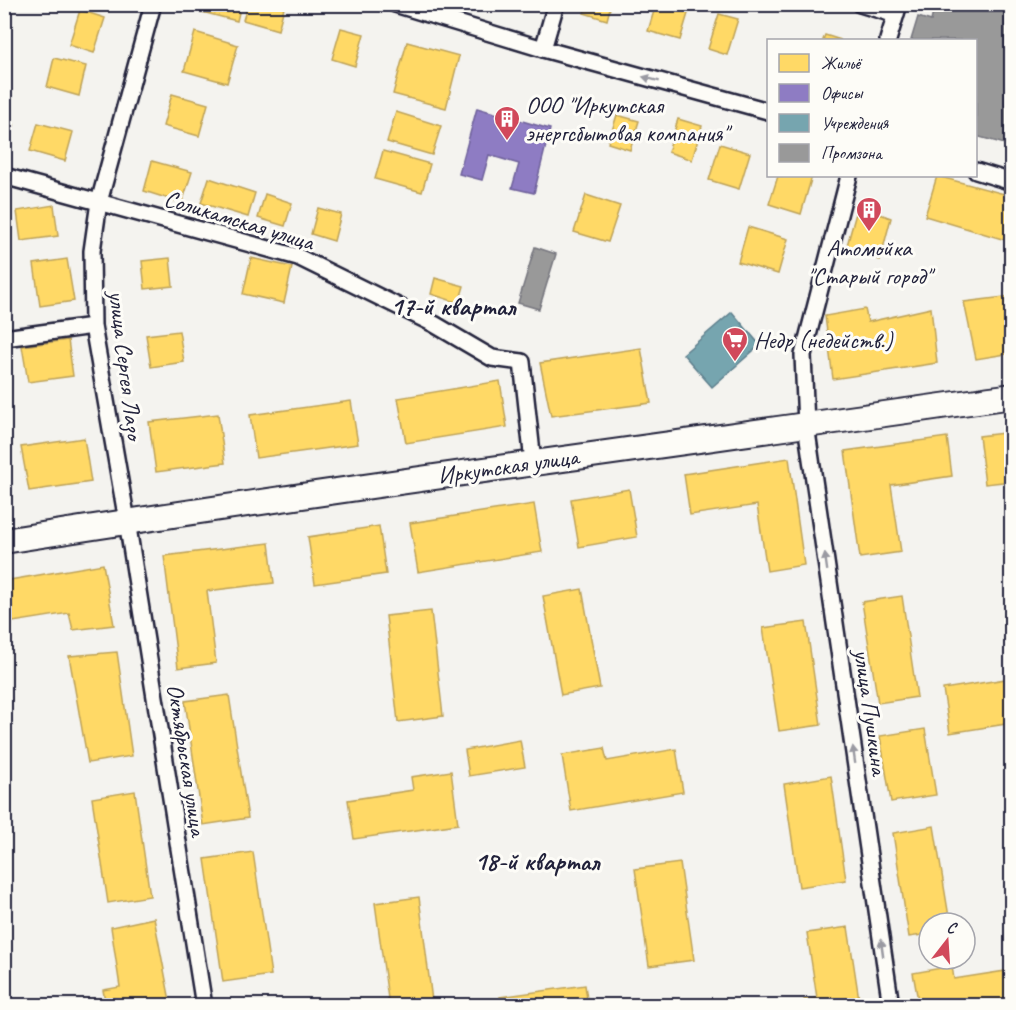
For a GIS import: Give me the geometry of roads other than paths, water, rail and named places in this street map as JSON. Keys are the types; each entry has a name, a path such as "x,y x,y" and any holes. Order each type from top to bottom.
{"main road":[{"name":"Иркутская улица","path":"4,541 533,462 1011,396"}],"street":[{"name":"улица Сергея Лазо","path":"127,521 93,326 92,251 99,202 153,4"},
{"path":"395,4 543,49 767,111"},
{"path":"543,49 556,4"},
{"path":"860,4 897,10 888,39"},
{"path":"977,172 1011,182"},
{"name":"Соликамская улица","path":"4,176 298,257 434,324 492,358 522,362 533,462"},
{"name":"улица Пушкина","path":"849,177 802,355 806,426 891,1005"},
{"path":"4,338 93,326"},
{"name":"Октябрьская улица","path":"127,521 204,1005"}],"place":[{"name":"ООО \"Иркутская энергсбытовая компания\"","path":"507,142"},
{"name":"Атомойка \"Старый город\"","path":"869,233"},
{"name":"Недр (недейств.)","path":"735,363"}],"district":[{"name":"17-й квартал","path":"453,306"},
{"name":"18-й квартал","path":"537,861"}]}
